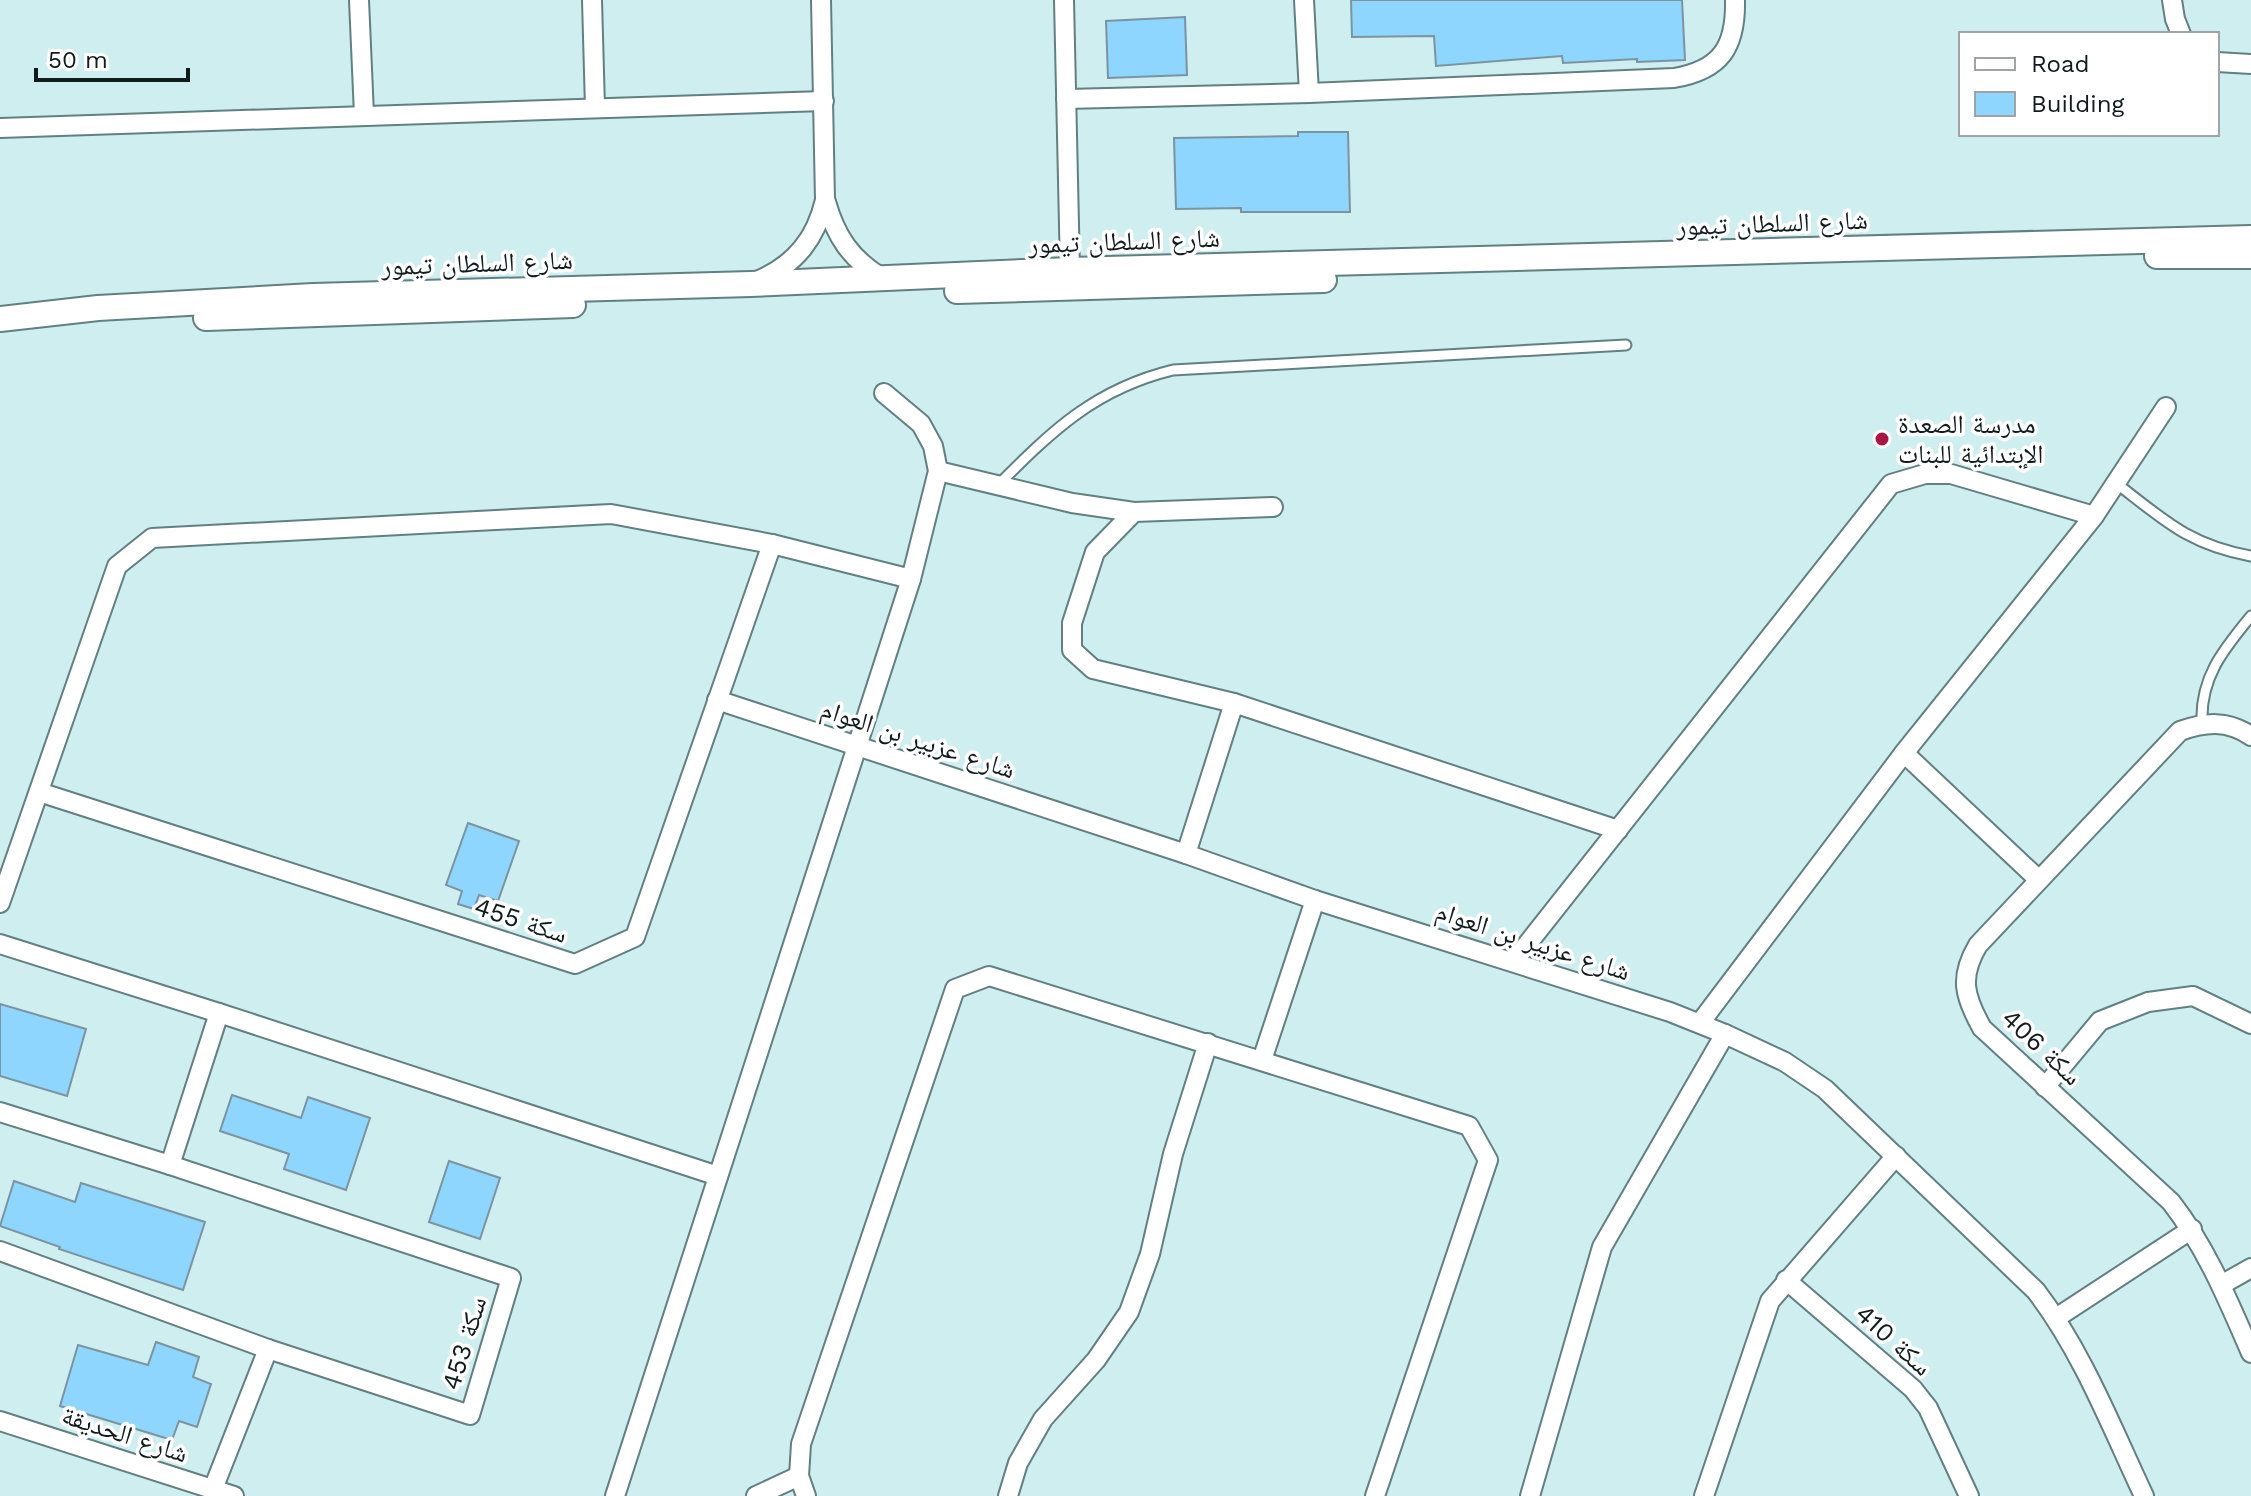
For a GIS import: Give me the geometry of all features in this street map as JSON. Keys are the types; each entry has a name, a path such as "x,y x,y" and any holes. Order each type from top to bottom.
{"main road":[{"name":"شارع السلطان تيمور","path":"0,319 98,308 313,296 751,284 1070,270 2251,238"},
{"name":"شارع السلطان تيمور","path":"0,334 186,319 830,295 2004,260 2251,256"}],"street":[{"path":"359,0 364,115"},
{"path":"592,0 595,108"},
{"path":"751,284 786,266 800,253 816,228 825,200 821,0"},
{"path":"1064,0 1070,270"},
{"path":"1304,0 1309,93"},
{"path":"1066,99 1309,93 1692,75 1713,64 1729,45 1734,30 1735,0"},
{"path":"2172,0 2180,32"},
{"path":"2219,62 2251,64"},
{"path":"0,128 824,101"},
{"path":"825,200 839,238 865,267 882,278"},
{"path":"615,1496 911,579 938,471 933,446 921,424 884,393"},
{"path":"1700,1023 1904,753 2094,516 2166,407"},
{"path":"938,471 1072,503 1134,512 1273,507"},
{"path":"1514,961 1891,484 1925,474 1951,474 2094,516"},
{"path":"1134,512 1095,552 1072,623 1072,650 1093,669 1234,703 1618,830"},
{"path":"0,903 117,566 152,538 611,514 772,544 911,579"},
{"name":"سكة 455","path":"39,792 575,964 635,937 772,544"},
{"name":"شارع عزبير بن العوام","path":"717,700 1186,854 1315,900 1514,961 1700,1023 1785,1062 1825,1089 2036,1291 2082,1363 2144,1496"},
{"path":"1186,854 1234,703"},
{"path":"2202,723 2236,726 2251,736"},
{"name":"سكة 406","path":"2202,723 2180,731 1978,945 1967,963 1965,986 1970,1007 1982,1028 2171,1202 2192,1229 2251,1353"},
{"path":"1904,753 2039,880"},
{"path":"1262,1060 1315,900"},
{"path":"0,944 718,1176"},
{"path":"806,1496 799,1476 801,1444 955,989 989,976 1469,1126 1488,1160 1375,1496"},
{"path":"2045,1087 2100,1021 2148,1002 2193,996 2251,1024"},
{"path":"170,1165 219,1013"},
{"path":"1530,1496 1602,1247 1725,1034"},
{"path":"1008,1496 1018,1463 1043,1419 1096,1360 1129,1312 1150,1254 1173,1154 1208,1043"},
{"name":"سكة 453","path":"0,1112 511,1278 470,1415 268,1349 0,1251"},
{"path":"1704,1496 1770,1301 1896,1156"},
{"path":"2056,1318 2192,1229"},
{"path":"2221,1285 2251,1268"},
{"name":"سكة 410","path":"1786,1280 1913,1389 1928,1408 1969,1496"},
{"path":"213,1489 268,1349"},
{"name":"شارع الحديقة","path":"0,1421 234,1496"},
{"path":"756,1496 799,1476"}],"lane":[{"path":"998,485 1047,437 1088,406 1114,389 1143,377 1173,370 1626,345"},
{"path":"2116,483 2184,535 2218,550 2251,556"},
{"path":"2202,723 2203,696 2211,670 2251,616"}],"building":[{"path":"1351,0 1682,0 1685,60 1563,63 1562,56 1436,66 1434,36 1352,37"},
{"path":"1185,17 1187,75 1108,78 1106,21"},
{"path":"1298,132 1348,132 1350,212 1176,209 1174,138 1298,136"},
{"path":"468,823 519,841 498,901 479,895 474,909 458,904 462,891 446,885"},
{"path":"0,1004 86,1029 67,1096 0,1076"},
{"path":"232,1095 301,1118 308,1097 370,1118 346,1190 284,1169 289,1154 220,1131"},
{"path":"449,1161 500,1178 480,1239 429,1222"},
{"path":"14,1181 75,1202 81,1183 205,1222 183,1290 0,1226"},
{"path":"156,1342 199,1357 193,1377 211,1384 197,1427 179,1421 172,1440 60,1406 78,1345 148,1365"}],"place":[{"name":"مدرسة الصعدة الإبتدائية للبنات","path":"1882,439"}]}
